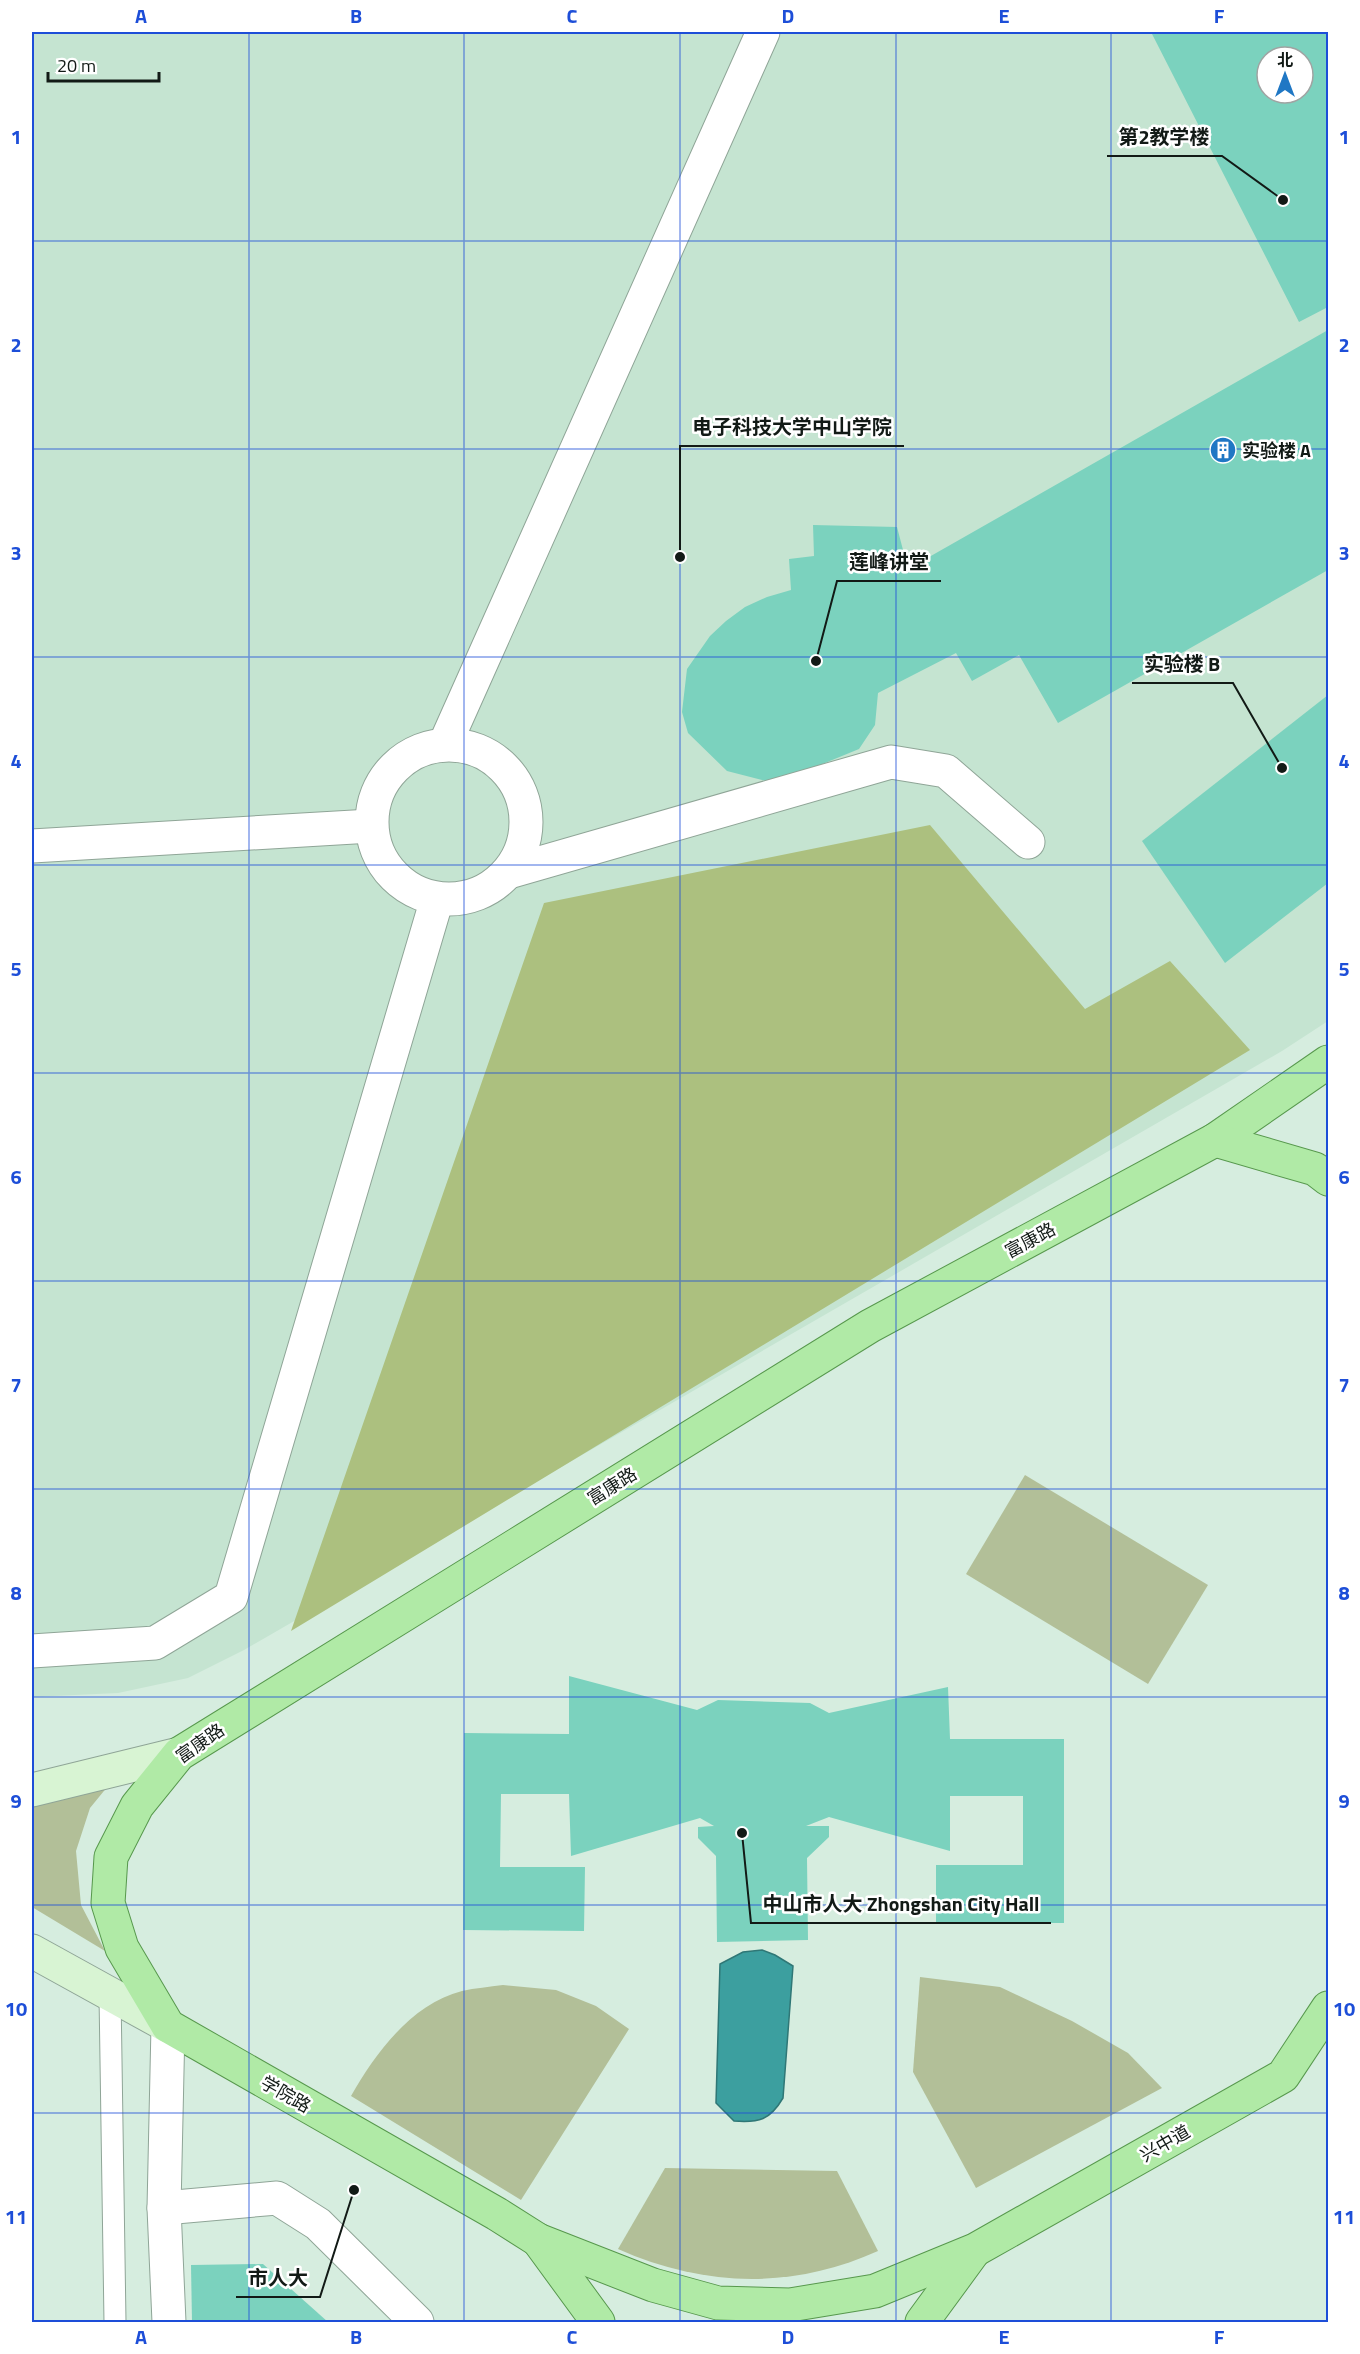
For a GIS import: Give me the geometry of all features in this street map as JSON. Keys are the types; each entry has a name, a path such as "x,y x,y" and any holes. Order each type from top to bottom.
{"main road":[{"name":"富康路","path":"168,2026 122,1948 108,1903 111,1857 137,1806 179,1754 870,1326 1215,1140 1329,1062"},
{"path":"1215,1140 1315,1169 1329,1179"},
{"path":"32,1790 179,1754"},
{"name":"学院路","path":"32,1952 168,2026 497,2214 538,2240"},
{"name":"兴中道","path":"538,2240 653,2285 718,2303 790,2305 875,2291 975,2250 1283,2076 1329,2008"},
{"path":"538,2240 598,2322"},
{"path":"922,2322 975,2250"}],"street":[{"path":"445,744 763,32"},
{"path":"445,744 469,747 491,756 509,773 523,796 527,822 523,849 509,872 489,889 464,898 437,899 412,891 391,874 376,852 371,826 373,801 383,779 400,761 421,750 445,744"},
{"path":"509,872 891,762 946,771 1028,842"},
{"path":"32,846 371,826"},
{"path":"32,1651 155,1643 231,1597 437,899"},
{"path":"168,2026 164,2208 169,2322"},
{"path":"164,2208 277,2198 318,2224 417,2322"}],"lane":[{"path":"111,1995 115,2322"}],"shaded area":[{"path":"32,32 1328,32 1328,1021 1282,1051 244,1650 188,1678 118,1693 32,1697"},
{"path":"1025,1475 1208,1585 1148,1684 966,1574"},
{"path":"108,1786 90,1808 76,1851 81,1905 105,1951 32,1907 32,1802"},
{"path":"920,1977 1000,1987 1072,2021 1128,2053 1162,2088 976,2188 913,2072"},
{"path":"503,1985 556,1990 596,2006 629,2029 521,2200 351,2096 383,2048 411,2019 427,2007 462,1991"},
{"path":"665,2168 837,2171 878,2251 846,2264 813,2272 780,2278 748,2279 715,2277 682,2271 650,2262 618,2249"}],"green space":[{"path":"930,825 1085,1009 1170,961 1250,1050 291,1631 544,903"}],"water":[{"path":"762,1950 793,1966 783,2098 773,2111 763,2118 734,2121 716,2103 720,1964 743,1952"}],"building":[{"path":"1151,32 1328,32 1328,307 1299,322"},
{"name":"实验楼 A","path":"1328,330 1328,570 1058,723 1019,655 972,681 956,653 878,693 875,725 859,749 820,765 766,781 727,771 688,733 682,712 687,669 710,636 726,621 745,607 791,590 789,559 814,556 813,525 897,527 908,569"},
{"path":"1328,695 1328,883 1225,963 1142,841"},
{"path":"569,1676 697,1710 718,1700 810,1703 829,1713 948,1687 950,1739 1064,1739 1064,1923 936,1923 936,1865 1023,1865 1023,1796 950,1796 950,1851 829,1817 806,1826 829,1826 829,1837 807,1858 808,1940 717,1942 716,1856 698,1838 698,1827 714,1826 700,1818 571,1856 569,1794 501,1794 500,1867 585,1867 584,1931 463,1930 464,1733 569,1734"},
{"path":"263,2264 328,2322 192,2322 191,2265"}],"place":[{"name":"第2教学楼","path":"1283,200"},
{"name":"实验楼 A","path":"1223,450"},
{"name":"电子科技大学中山学院","path":"680,557"},
{"name":"莲峰讲堂","path":"816,661"},
{"name":"实验楼 B","path":"1282,768"},
{"name":"中山市人大 Zhongshan City Hall","path":"742,1833"},
{"name":"市人大","path":"354,2190"}]}
